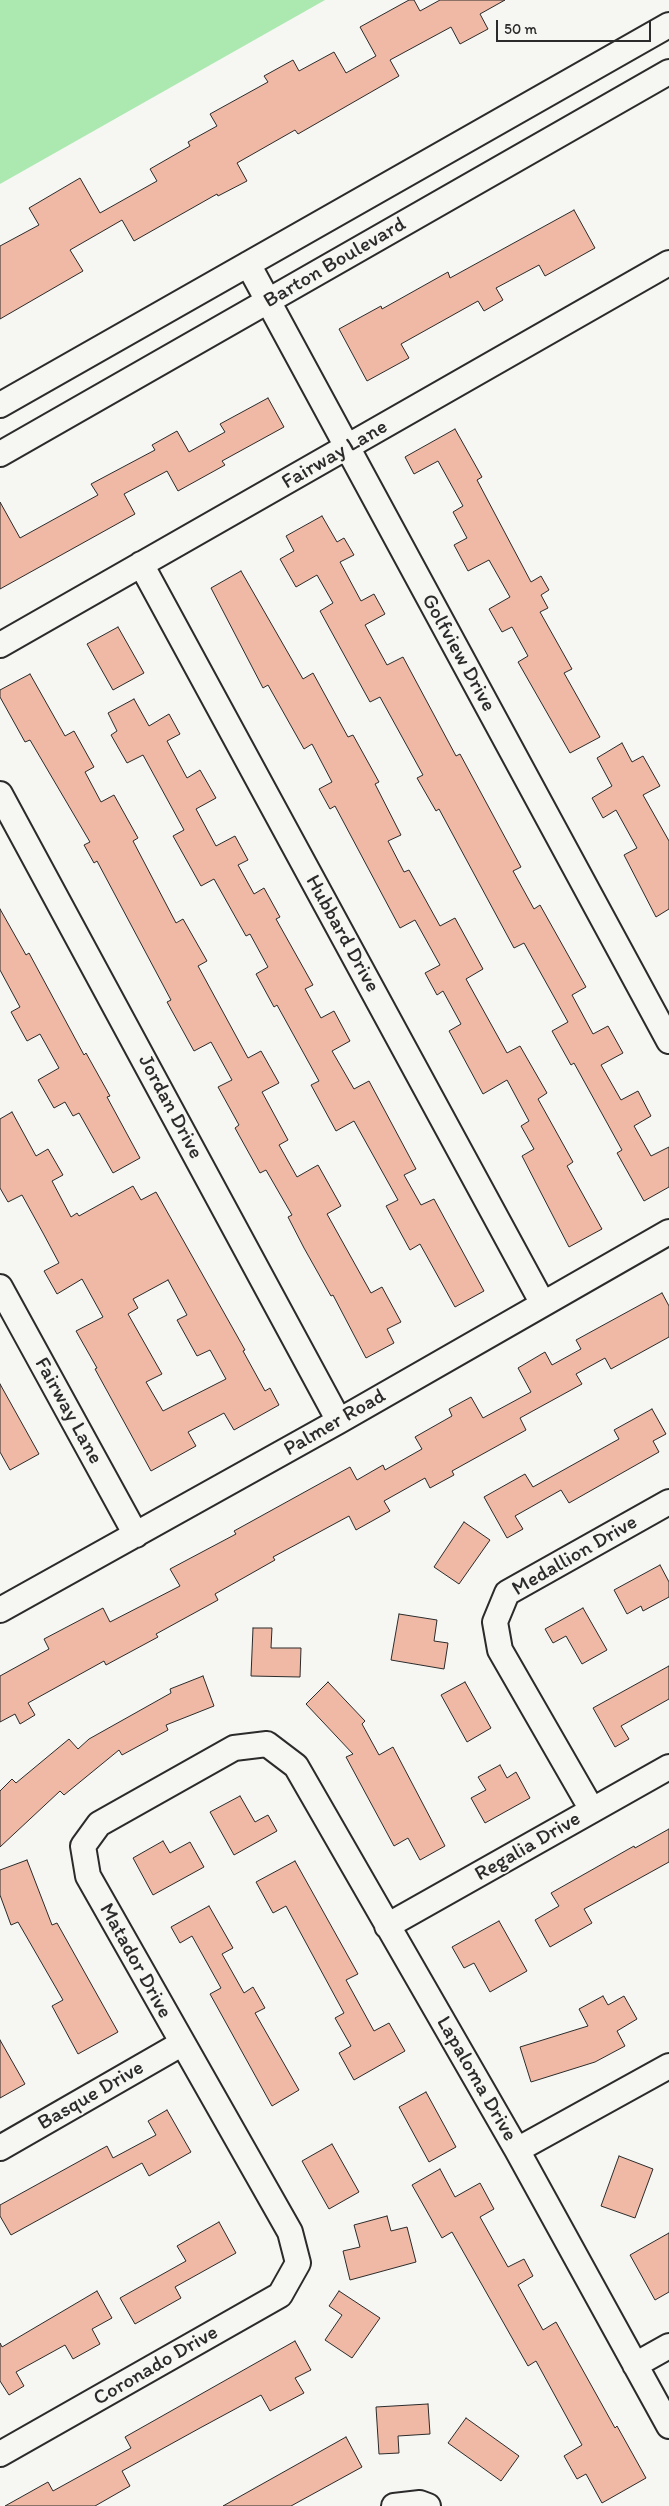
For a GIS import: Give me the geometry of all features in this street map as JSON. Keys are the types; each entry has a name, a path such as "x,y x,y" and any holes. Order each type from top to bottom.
{"street":[{"name":"Barton Boulevard","path":"0,405 669,25"},
{"name":"Barton Boulevard","path":"0,454 669,72"},
{"name":"Fairway Lane","path":"0,645 669,263"},
{"name":"Golfview Drive","path":"248,264 669,1041"},
{"name":"Hubbard Drive","path":"141,564 543,1304"},
{"name":"Jordan Drive","path":"0,794 339,1421"},
{"name":"Palmer Road","path":"0,1610 339,1421 669,1232"},
{"name":"Fairway Lane","path":"0,1287 136,1535"},
{"name":"Medallion Drive","path":"592,1810 500,1650 495,1622 507,1593 669,1502"},
{"name":"Lapaloma Drive","path":"267,1744 296,1766 517,2150 669,2426"},
{"name":"Matador Drive","path":"267,1744 234,1748 99,1824 83,1846 88,1876 181,2044 290,2232 298,2264"},
{"name":"Regalia Drive","path":"387,1926 669,1767"},
{"name":"Basque Drive","path":"0,2148 181,2044"},
{"path":"517,2150 669,2066"},
{"name":"Coronado Drive","path":"0,2454 280,2295 298,2264"},
{"path":"635,2365 669,2346"},
{"path":"394,2506 424,2505"}],"green space":[{"path":"0,0 325,0 0,184"}],"building":[{"path":"409,0 414,0 420,11 440,0 505,0 480,14 488,29 460,44 451,27 390,60 399,76 298,134 295,130 237,163 247,181 218,196 217,194 134,241 122,220 70,250 83,271 0,319 0,246 39,225 29,208 80,178 100,213 157,181 150,169 190,146 188,142 217,126 210,114 268,82 264,76 293,60 299,71 334,52 346,73 376,56 360,27"},
{"path":"574,210 595,248 545,276 539,265 496,288 503,300 484,311 478,301 401,344 409,358 367,381 339,329 381,306 382,309 448,272 450,278"},
{"path":"268,398 284,427 222,461 225,465 178,491 167,471 124,494 135,514 0,589 0,502 20,538 98,495 91,484 155,450 152,445 177,431 189,452 225,432 220,424"},
{"path":"455,429 482,477 477,480 531,582 541,576 549,590 541,595 548,608 540,612 572,669 564,673 600,737 570,753 518,662 528,656 512,627 502,632 489,609 510,597 489,560 468,571 454,545 467,538 453,512 463,506 438,461 414,474 405,457"},
{"path":"322,516 337,542 344,538 354,555 340,562 361,601 374,594 385,614 365,625 387,665 403,657 456,756 460,754 521,867 513,871 534,909 540,905 586,987 572,995 593,1034 608,1026 623,1053 601,1065 621,1100 638,1091 651,1116 634,1126 651,1156 669,1147 669,1187 644,1201 617,1153 622,1150 574,1063 571,1065 552,1031 568,1022 524,943 514,948 439,809 436,811 417,778 423,775 380,697 370,702 320,611 333,603 317,575 296,587 280,559 294,551 286,536"},
{"path":"241,571 303,679 313,673 348,737 353,735 379,782 375,784 401,835 388,841 404,872 409,870 440,926 455,918 483,969 466,979 507,1053 520,1046 547,1093 538,1099 573,1162 567,1166 602,1229 569,1247 522,1156 534,1149 521,1126 529,1121 507,1080 483,1094 449,1031 461,1024 443,991 437,995 425,973 440,965 415,920 400,928 335,806 330,809 319,789 332,782 312,744 304,749 268,685 263,688 211,588"},
{"path":"118,627 144,673 113,690 87,644"},
{"path":"30,674 65,736 74,731 94,767 85,772 101,802 114,795 138,838 133,841 176,923 183,919 207,961 198,966 248,1058 261,1051 279,1083 262,1092 288,1140 279,1145 297,1177 318,1165 341,1206 327,1214 371,1293 382,1287 401,1322 387,1329 394,1343 366,1358 333,1295 331,1296 304,1248 288,1217 292,1215 266,1170 260,1173 235,1128 239,1125 218,1087 232,1080 211,1042 194,1051 167,1002 171,1000 97,861 94,863 84,845 90,842 30,740 25,742 0,697 0,690"},
{"path":"134,699 149,726 169,714 180,734 167,741 187,778 200,770 216,798 196,809 216,846 235,836 248,860 238,865 254,894 264,888 280,917 276,919 313,985 305,989 321,1018 334,1011 350,1041 332,1051 354,1089 369,1081 416,1169 404,1175 421,1205 434,1199 484,1291 455,1307 420,1244 410,1250 386,1206 398,1200 354,1121 336,1131 311,1085 319,1081 277,1005 274,1007 256,974 268,967 250,934 246,936 214,879 201,886 173,836 184,830 143,755 127,763 111,735 117,731 108,713"},
{"path":"622,743 632,762 643,756 660,786 643,795 669,841 669,909 656,917 624,855 637,848 616,810 603,818 592,798 612,786 597,758"},
{"path":"0,909 26,955 29,953 84,1055 86,1053 110,1096 107,1097 140,1158 113,1173 79,1113 73,1116 65,1102 54,1108 38,1080 59,1068 40,1034 27,1041 11,1012 20,1007 0,970"},
{"path":"12,1112 36,1156 48,1149 63,1175 52,1181 71,1217 77,1213 79,1216 133,1186 141,1200 156,1192 245,1350 243,1351 265,1391 270,1388 279,1405 234,1430 224,1413 188,1432 196,1446 151,1471 76,1331 103,1317 82,1279 57,1294 44,1271 59,1263 43,1233 22,1195 8,1202 0,1188 0,1119","holes":["168,1280 187,1315 177,1320 197,1356 210,1350 226,1379 163,1411 146,1382 162,1374 128,1314 138,1308 133,1299"]},
{"path":"662,1293 669,1306 669,1337 611,1369 605,1358 576,1374 582,1384 520,1418 526,1430 452,1471 454,1475 430,1488 425,1478 384,1501 390,1511 356,1530 349,1516 273,1557 275,1560 215,1594 218,1600 156,1634 158,1637 106,1665 104,1661 28,1703 35,1715 20,1724 15,1714 0,1722 0,1676 49,1649 44,1639 103,1608 110,1622 180,1586 170,1569 236,1534 234,1531 350,1467 357,1480 383,1465 385,1470 422,1449 415,1437 452,1416 449,1409 471,1397 483,1418 531,1392 518,1368 545,1352 552,1365 581,1349 576,1340"},
{"path":"0,1384 39,1454 10,1470 0,1452"},
{"path":"652,1409 666,1434 653,1441 659,1452 569,1503 561,1490 515,1516 523,1529 507,1538 484,1497 525,1474 533,1487 619,1439 614,1430"},
{"path":"464,1522 490,1540 459,1584 434,1567"},
{"path":"660,1565 669,1582 669,1597 643,1611 641,1606 627,1614 614,1590"},
{"path":"583,1608 607,1650 582,1664 566,1636 553,1643 545,1629"},
{"path":"399,1614 437,1620 434,1641 448,1643 444,1669 391,1660"},
{"path":"253,1628 272,1628 271,1648 301,1648 300,1677 251,1676"},
{"path":"669,1666 669,1699 621,1726 629,1739 615,1747 593,1708"},
{"path":"203,1676 214,1706 166,1725 168,1730 122,1755 119,1750 64,1795 60,1791 0,1847 0,1791 12,1779 16,1783 69,1739 78,1749 89,1739 171,1693 170,1689"},
{"path":"328,1682 365,1721 362,1724 379,1755 393,1747 445,1846 420,1860 408,1838 394,1846 346,1757 353,1754 306,1704"},
{"path":"465,1682 491,1728 467,1742 441,1695"},
{"path":"500,1765 507,1778 516,1772 530,1798 485,1823 471,1798 486,1790 478,1777"},
{"path":"240,1796 255,1822 268,1815 277,1831 234,1855 210,1812"},
{"path":"669,1829 669,1862 584,1909 592,1923 550,1947 535,1920 559,1906 551,1893 634,1846 635,1848"},
{"path":"163,1841 170,1853 190,1842 204,1867 153,1895 133,1858"},
{"path":"27,1860 52,1925 57,1923 118,2032 78,2054 52,2006 63,2000 18,1922 11,1925 0,1895 0,1870"},
{"path":"295,1861 358,1974 346,1980 374,2031 389,2023 405,2051 354,2080 339,2053 351,2046 335,2018 344,2013 286,1906 273,1913 256,1882"},
{"path":"209,1906 233,1948 222,1954 244,1993 253,1987 265,2008 255,2013 299,2090 272,2106 210,1994 221,1988 192,1936 180,1943 171,1927"},
{"path":"499,1921 527,1971 490,1992 474,1963 464,1968 452,1947"},
{"path":"603,1996 608,2005 624,1996 637,2019 617,2031 625,2046 595,2062 531,2082 520,2047 588,2026 579,2009"},
{"path":"0,2040 25,2084 0,2098"},
{"path":"426,2092 456,2147 429,2162 399,2107"},
{"path":"167,2110 191,2152 149,2176 142,2163 11,2235 0,2216 0,2205 107,2146 113,2158 156,2135 148,2121"},
{"path":"332,2144 359,2192 329,2209 302,2161"},
{"path":"619,2156 653,2169 635,2218 601,2206"},
{"path":"440,2169 455,2197 480,2183 494,2209 480,2217 508,2267 524,2259 533,2276 518,2285 543,2330 556,2322 615,2428 617,2426 646,2478 602,2503 586,2474 577,2479 564,2456 582,2445 536,2361 528,2366 452,2232 442,2238 412,2185"},
{"path":"387,2216 391,2231 407,2227 416,2262 350,2280 343,2251 360,2247 354,2225"},
{"path":"219,2222 236,2253 175,2287 181,2298 135,2324 120,2298 186,2261 177,2246"},
{"path":"669,2233 669,2292 655,2300 630,2255"},
{"path":"97,2291 112,2318 92,2329 100,2344 73,2359 65,2345 16,2372 24,2386 9,2395 0,2381 0,2343 2,2347"},
{"path":"339,2291 380,2318 352,2358 325,2340 342,2315 329,2306"},
{"path":"295,2341 311,2370 295,2378 304,2393 270,2411 261,2395 122,2471 130,2486 95,2506 5,2506 48,2482 53,2491 131,2448 125,2437"},
{"path":"428,2404 430,2434 398,2436 399,2453 379,2454 376,2407"},
{"path":"466,2418 519,2456 501,2481 448,2443"},
{"path":"346,2437 362,2467 291,2506 223,2506"}]}
